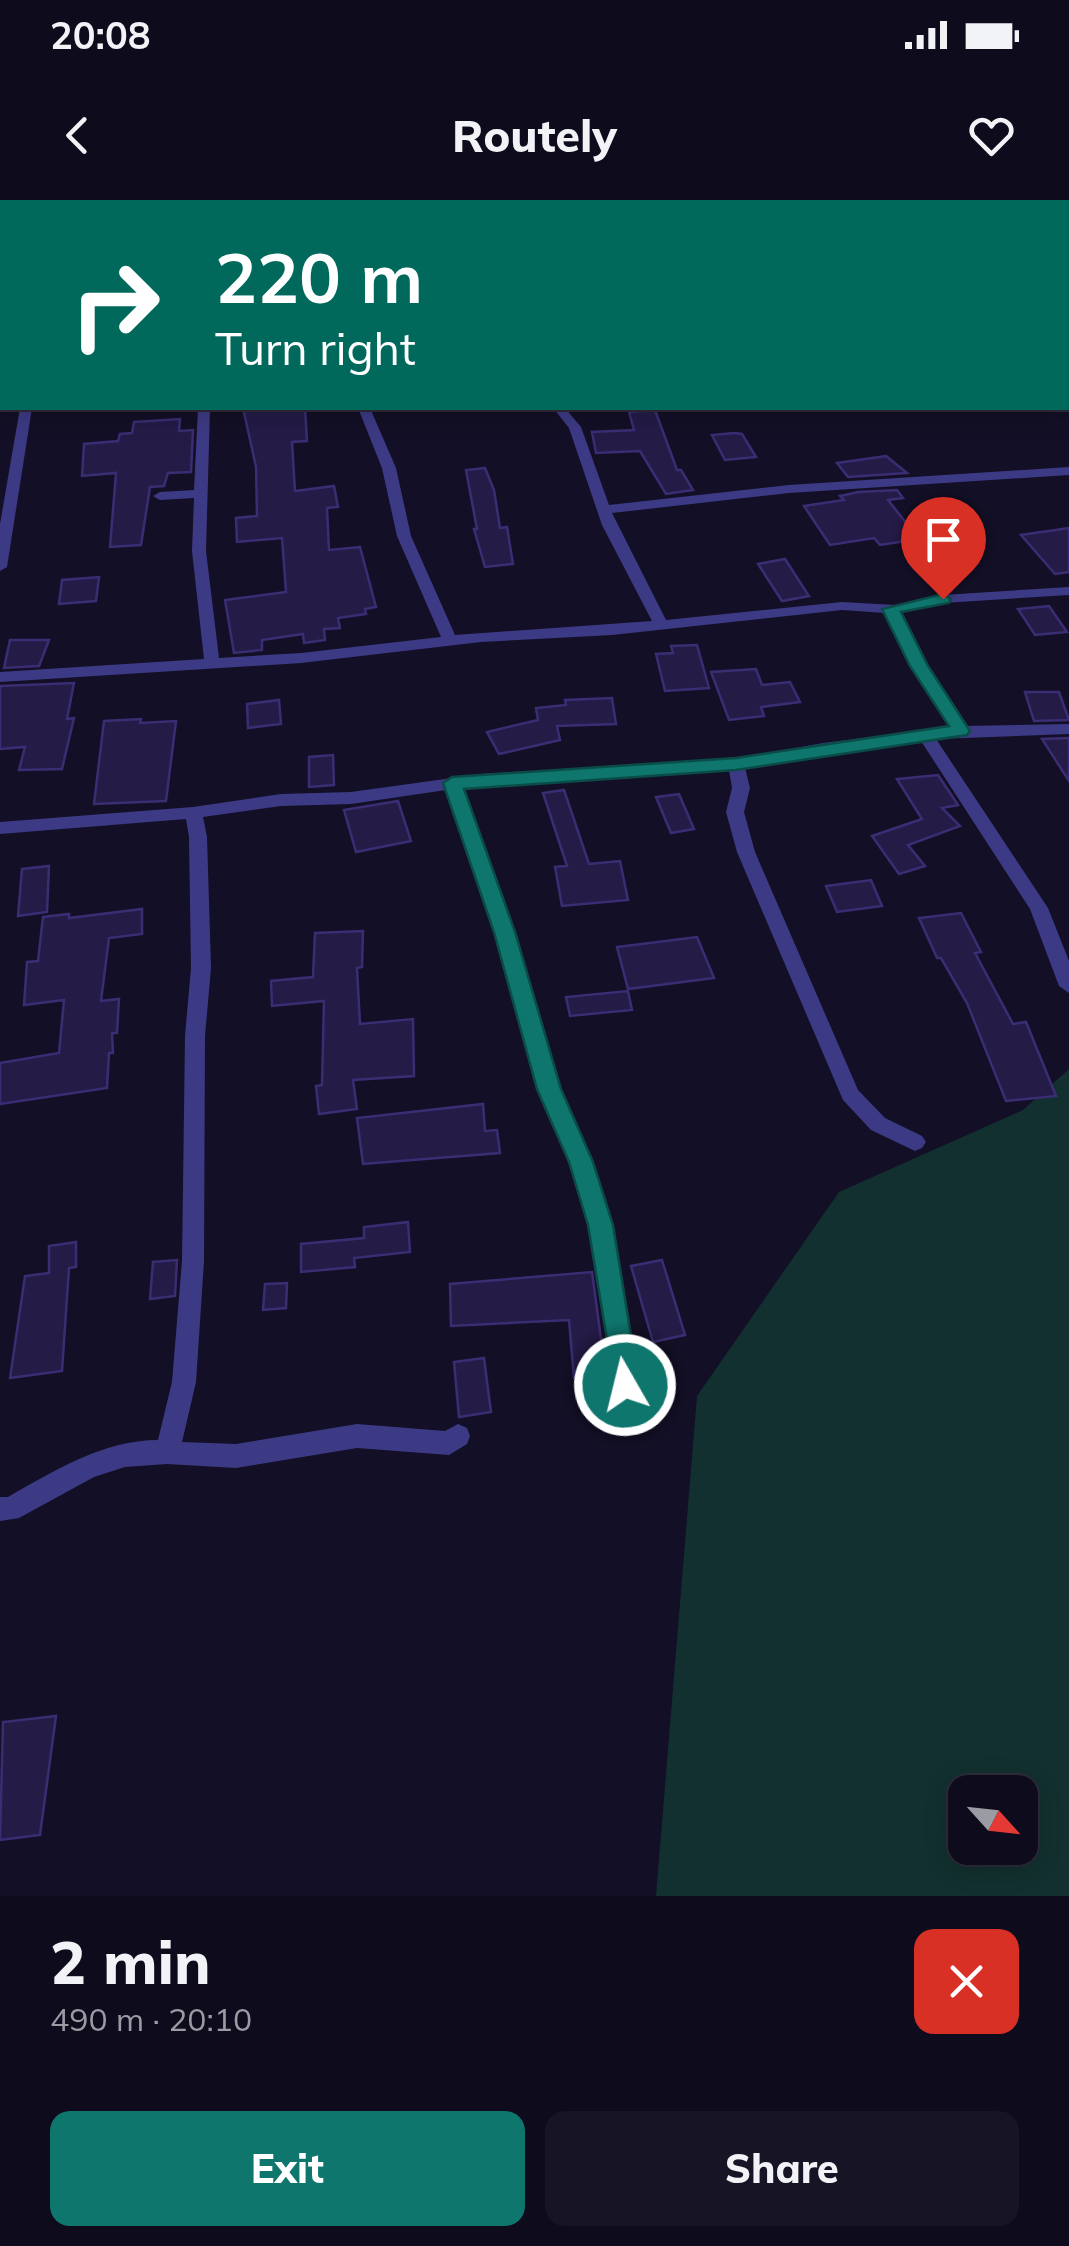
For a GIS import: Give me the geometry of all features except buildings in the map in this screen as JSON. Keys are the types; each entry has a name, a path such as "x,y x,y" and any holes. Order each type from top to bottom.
{"street":[{"path":"0,568 26,410"},
{"path":"204,410 199,550 212,662"},
{"path":"365,410 389,468 404,536 450,640"},
{"path":"562,410 575,427 604,510 662,624"},
{"path":"604,510 738,494 1069,471"},
{"path":"160,496 199,494"},
{"path":"0,678 301,658 450,640 842,606 891,609 943,599 1069,590"},
{"path":"891,609 919,666 961,731"},
{"path":"0,828 193,813 281,800 351,798 452,783 736,764 961,731 1069,729"},
{"path":"925,736 1039,908 1069,986"},
{"path":"736,764 741,788 734,812 746,852 850,1094 866,1117 888,1133 915,1142"},
{"path":"452,783 505,932 549,1089 581,1162 600,1225 625,1385"},
{"path":"167,1452 184,1382 193,1260 195,1036 202,968 193,813"},
{"path":"0,1510 100,1463 167,1452 183,1456 237,1456 358,1436 448,1443 458,1436"}],"green space":[{"path":"1069,1069 1069,1896 656,1896 697,1396 839,1192 1023,1110"}],"route":[{"path":"625,1385 600,1225 581,1162 549,1089 505,932 452,783 719,762 736,764 823,748 961,731 919,666 891,609 943,599"}]}
